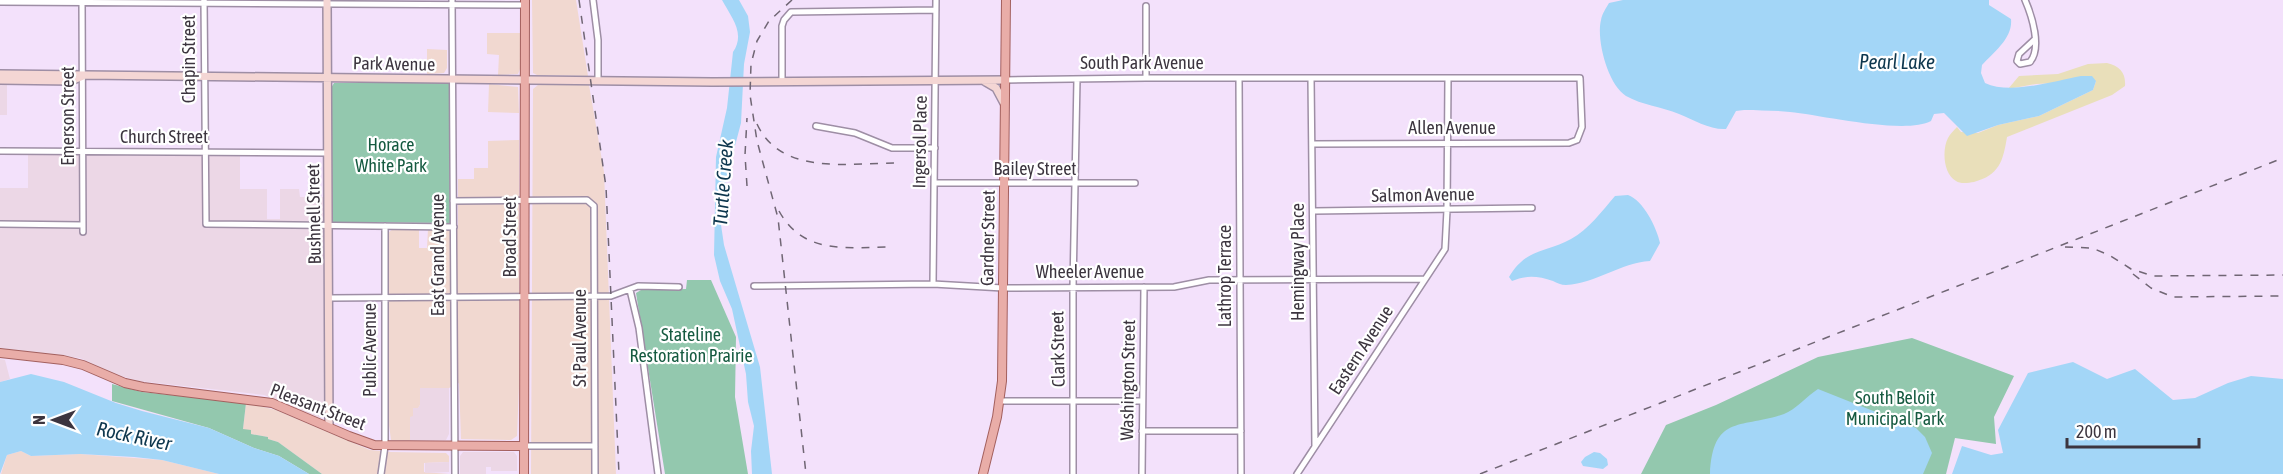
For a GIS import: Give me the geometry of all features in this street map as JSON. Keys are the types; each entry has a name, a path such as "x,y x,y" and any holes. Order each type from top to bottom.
{"main road":[{"name":"Gardner Street","path":"983,474 1000,401 1006,0"},
{"name":"Broad Street","path":"524,474 525,3"},
{"name":"Pleasant Street","path":"0,353 63,360 84,365 125,383 142,387 272,403 364,442 385,446 524,446"}],"street":[{"path":"593,0 598,40 598,80"},
{"name":"Ingersol Place","path":"933,284 936,0"},
{"path":"2025,0 2033,15 2034,40 2034,57 2026,65 2020,64 2019,54 2034,40"},
{"name":"Emerson Street","path":"82,1 83,232"},
{"name":"Chapin Street","path":"204,1 205,218 207,225 329,225"},
{"path":"0,2 525,3"},
{"name":"Bushnell Street","path":"327,2 329,427"},
{"name":"East Grand Avenue","path":"452,2 454,474"},
{"path":"1146,6 1146,78"},
{"path":"782,81 782,26 786,16 796,11 936,10"},
{"name":"Park Avenue","path":"0,74 705,82"},
{"name":"Park Avenue","path":"0,80 71,81 83,76"},
{"name":"South Park Avenue","path":"705,82 1146,78 1580,78 1582,127"},
{"name":"Lathrop Terrace","path":"1239,78 1241,474"},
{"name":"Hemingway Place","path":"1311,78 1315,447"},
{"path":"1448,78 1448,210"},
{"name":"Clark Street","path":"1073,474 1074,184 1077,79"},
{"path":"982,80 996,88 1005,105"},
{"path":"816,126 855,133 892,148 934,148"},
{"name":"Allen Avenue","path":"1312,144 1569,143 1577,140 1582,127"},
{"name":"Church Street","path":"0,152 328,153"},
{"name":"Bailey Street","path":"934,183 1135,183"},
{"name":"St Paul Avenue","path":"525,201 586,200 593,203 595,222 595,474"},
{"path":"453,201 525,201"},
{"name":"Salmon Avenue","path":"1314,211 1532,208"},
{"name":"Eastern Avenue","path":"1298,474 1445,249 1448,210"},
{"path":"0,224 82,225"},
{"path":"329,225 454,227"},
{"name":"Public Avenue","path":"381,474 385,446 385,226"},
{"name":"Wheeler Avenue","path":"754,286 933,284 1003,288 1174,287 1209,280 1425,279"},
{"path":"329,298 611,296 638,286 680,287"},
{"name":"Washington Street","path":"1142,474 1144,287"},
{"path":"630,290 639,328 658,474"},
{"path":"1000,401 1142,401"},
{"path":"1142,431 1241,431"},
{"name":"Pleasant Street","path":"524,446 595,446"}],"shaded area":[{"path":"532,0 576,0 588,76 533,73"},
{"path":"487,33 520,33 518,74 498,75 499,55 487,54"},
{"path":"427,49 447,50 447,68 444,73 427,74"},
{"path":"0,83 7,83 7,115 0,115"},
{"path":"489,84 518,87 519,113 488,112"},
{"path":"538,85 589,85 604,172 616,474 531,474 533,89"},
{"path":"519,140 517,436 511,440 461,439 459,383 449,388 420,388 420,405 413,417 410,417 410,440 391,440 389,425 389,232 393,229 419,229 419,248 427,248 428,229 458,229 458,179 474,179 474,168 488,168 488,141"},
{"path":"28,155 240,155 240,189 267,189 267,219 280,219 280,189 299,189 300,197 326,197 325,416 320,418 264,395 139,381 117,375 80,358 0,348 0,188 28,188"},
{"path":"0,359 5,360 10,379 0,382"},
{"path":"420,388 449,388 449,434 446,440 410,440 410,417 413,416 413,408 418,408 420,405"},
{"path":"246,403 276,410 370,450 446,453 449,456 449,462 424,463 424,472 449,474 322,474 278,442 268,437 251,434 243,429"},
{"path":"21,451 31,456 80,454 162,460 219,474 1,474 7,455"},
{"path":"463,452 514,452 517,456 517,471 491,471 491,467 486,467 486,474 460,474 460,456"},
{"path":"449,462 449,472 425,473 425,463"}],"green space":[{"name":"Horace White Park","path":"334,83 449,83 450,223 332,222 331,88"},
{"name":"Stateline Restoration Prairie","path":"687,280 711,280 736,337 735,397 748,474 665,474 636,293 641,290 686,289"},
{"name":"South Beloit Municipal Park","path":"1912,338 2014,376 1994,417 1996,444 1955,438 1946,474 1641,474 1666,425 1716,405 1818,357"},
{"path":"112,384 142,392 246,403 243,429 251,430 251,434 268,437 278,442 322,474 309,474 279,456 254,448 209,428 112,401"}],"sand":[{"path":"2107,63 2121,71 2125,86 2112,95 2007,137 2004,154 1998,166 1989,176 1974,182 1962,183 1948,173 1945,148 1949,137 1957,127 1961,132 1978,133 1998,125 2039,116 2093,90 2096,81 2036,84 2008,89 2019,76 2058,74 2088,64"}],"water":[{"name":"Turtle Creek","path":"722,0 739,0 748,16 750,32 744,64 741,123 722,195 720,218 724,245 760,367 772,474 752,474 751,451 754,426 748,402 746,374 732,309 720,281 714,255 716,157 727,108 733,52 738,38 736,25"},
{"name":"Pearl Lake","path":"1623,0 1989,0 1989,5 2011,19 2011,26 2002,44 1982,65 1981,73 1985,83 2007,88 2045,84 2081,76 2092,76 2096,81 2093,90 2039,116 1998,125 1967,136 1944,113 1934,114 1931,121 1919,125 1902,126 1862,123 1784,111 1744,110 1736,111 1726,129 1714,128 1632,99 1626,96 1614,82 1602,50 1600,29 1602,16 1609,3"},
{"path":"1628,195 1644,208 1653,223 1660,243 1650,261 1629,265 1588,281 1566,285 1537,277 1512,281 1509,277 1515,268 1529,256 1578,235 1615,196"},
{"path":"2073,362 2107,379 2135,369 2173,400 2195,398 2228,383 2251,376 2283,379 2283,474 1952,474 1962,446 1991,455 2003,453 1998,430 2028,373"},
{"name":"Rock River","path":"31,374 64,382 142,411 209,428 254,448 279,456 309,474 219,474 162,460 80,454 31,456 21,451 7,455 0,474 0,382"},
{"path":"1818,389 1916,428 1925,437 1932,453 1923,474 1710,474 1712,455 1723,433 1732,427 1784,414"},
{"path":"1594,452 1600,453 1607,459 1608,465 1603,469 1583,466 1581,462"}],"railway":[{"path":"579,0 606,187 619,474"},
{"path":"792,0 769,21 757,41 751,64 750,95 757,141 778,218 806,474"},
{"path":"747,118 745,155 747,186"},
{"path":"757,124 768,141 782,152 799,159 837,164 895,163"},
{"path":"1480,474 2283,158"},
{"path":"779,211 801,236 814,242 828,246 893,247"},
{"path":"2065,247 2092,248 2109,255 2131,269 2153,276 2283,275"},
{"path":"2133,274 2151,288 2173,297 2283,296"}]}
